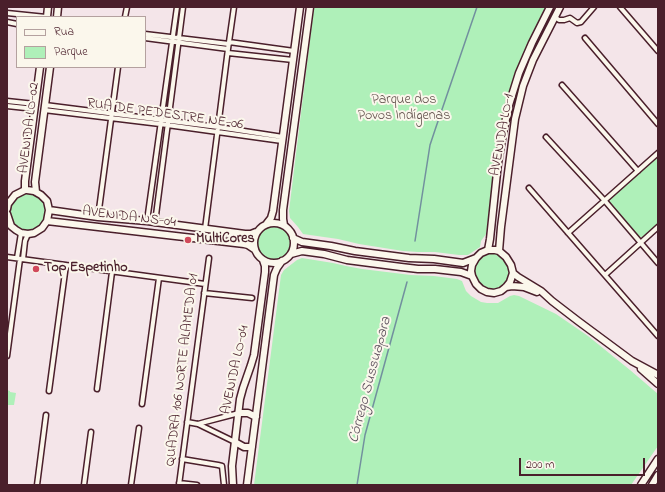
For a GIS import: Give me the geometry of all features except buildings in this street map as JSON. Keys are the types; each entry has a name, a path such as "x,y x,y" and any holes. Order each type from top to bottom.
{"street":[{"path":"147,221 177,7"},
{"path":"155,223 183,7"},
{"path":"205,229 234,7"},
{"path":"267,223 275,222 284,225 290,230 294,245 290,254 282,261 272,263 263,260 254,249 254,240 256,232 267,223 272,216 273,211 300,7"},
{"path":"284,225 282,212 310,7"},
{"name":"AVENIDA LO-1","path":"488,250 498,163 509,105 519,73 550,7"},
{"name":"AVENIDA LO-1","path":"499,251 515,119 533,60 560,7"},
{"path":"555,17 559,20 570,18 577,23 580,22 594,7"},
{"path":"620,7 658,50"},
{"path":"7,13 37,16"},
{"path":"146,34 228,47 293,60"},
{"path":"146,38 172,39"},
{"path":"585,38 658,124"},
{"path":"228,47 294,51"},
{"name":"AVENIDA LO-02","path":"25,190 40,68"},
{"name":"AVENIDA LO-02","path":"36,192 35,183 50,68"},
{"path":"98,217 118,68"},
{"path":"562,85 638,171"},
{"path":"7,101 35,106"},
{"path":"7,106 35,106"},
{"name":"RUA DE PEDESTRE NE-06","path":"45,107 283,139"},
{"path":"546,137 605,200 658,263"},
{"path":"568,233 658,153"},
{"path":"529,188 658,336"},
{"path":"7,206 15,194 25,190 36,192 41,195 47,201 49,210 47,221 42,228 28,234 21,233 11,226 7,214"},
{"name":"AVENIDA NS-04","path":"49,210 248,234 256,232"},
{"name":"AVENIDA NS-04","path":"47,221 245,244 254,249"},
{"path":"604,274 658,227"},
{"path":"7,356 20,259 21,233"},
{"path":"20,259 28,234"},
{"path":"293,238 302,242 409,258 434,259 463,263 476,258"},
{"path":"488,250 499,251 506,257 511,265 513,273 510,282 506,287 494,293 487,292 476,284 471,272 472,265 481,253 488,250"},
{"path":"290,254 302,251 324,254 347,260 418,269 461,272 472,276"},
{"path":"7,257 205,284"},
{"name":"QUADRA 106 NORTE ALAMEDA 01","path":"179,484 209,258"},
{"name":"AVENIDA LO-04","path":"233,485 232,468 239,413 243,388 254,355 266,269 263,260"},
{"name":"AVENIDA LO-04","path":"247,485 274,274 282,261"},
{"path":"49,391 66,265"},
{"path":"97,389 112,272"},
{"path":"513,273 541,291 552,301 632,361 658,384"},
{"path":"142,404 159,278"},
{"path":"506,287 524,287 539,293 552,301"},
{"path":"204,293 252,298"},
{"path":"632,361 658,375"},
{"path":"198,424 239,413 248,413 256,416"},
{"path":"37,485 46,415"},
{"path":"187,422 198,424 244,446 250,448 252,447"},
{"path":"131,485 139,428"},
{"path":"84,485 92,432"},
{"path":"182,459 222,466 224,485"},
{"path":"641,485 658,459"},
{"path":"652,485 658,477"},
{"path":"179,484 197,485"}],"green space":[{"name":"Parque dos Povos Indígenas","path":"314,7 547,7 530,43 496,160 486,234 481,241 480,247 468,255 403,251 303,234 290,218 289,211"},
{"path":"658,155 658,225 645,236 641,237 637,235 608,201 609,198"},
{"path":"28,194 38,197 43,202 46,212 43,222 38,227 28,230 18,227 13,222 10,212 13,202 18,197"},
{"path":"271,226 277,226 281,227 288,233 291,243 290,250 284,257 277,260 271,260 267,259 260,253 257,246 257,240 258,236 264,229"},
{"path":"492,253 505,258 510,271 505,284 492,289 479,284 474,271 479,258"},
{"path":"302,258 362,269 457,279 462,281 466,291 471,296 481,302 498,303 514,295 556,314 588,336 658,394 658,446 631,485 254,485 281,275 284,270"},
{"path":"7,390 16,393 14,405 7,406"}],"waterway":[{"name":"Córrego Sussuapara","path":"415,241 430,145 477,7"},
{"name":"Córrego Sussuapara","path":"357,485 365,435 407,282"}],"place":[{"name":"MultiCores","path":"188,240"},
{"name":"Top Espetinho","path":"36,269"}]}
